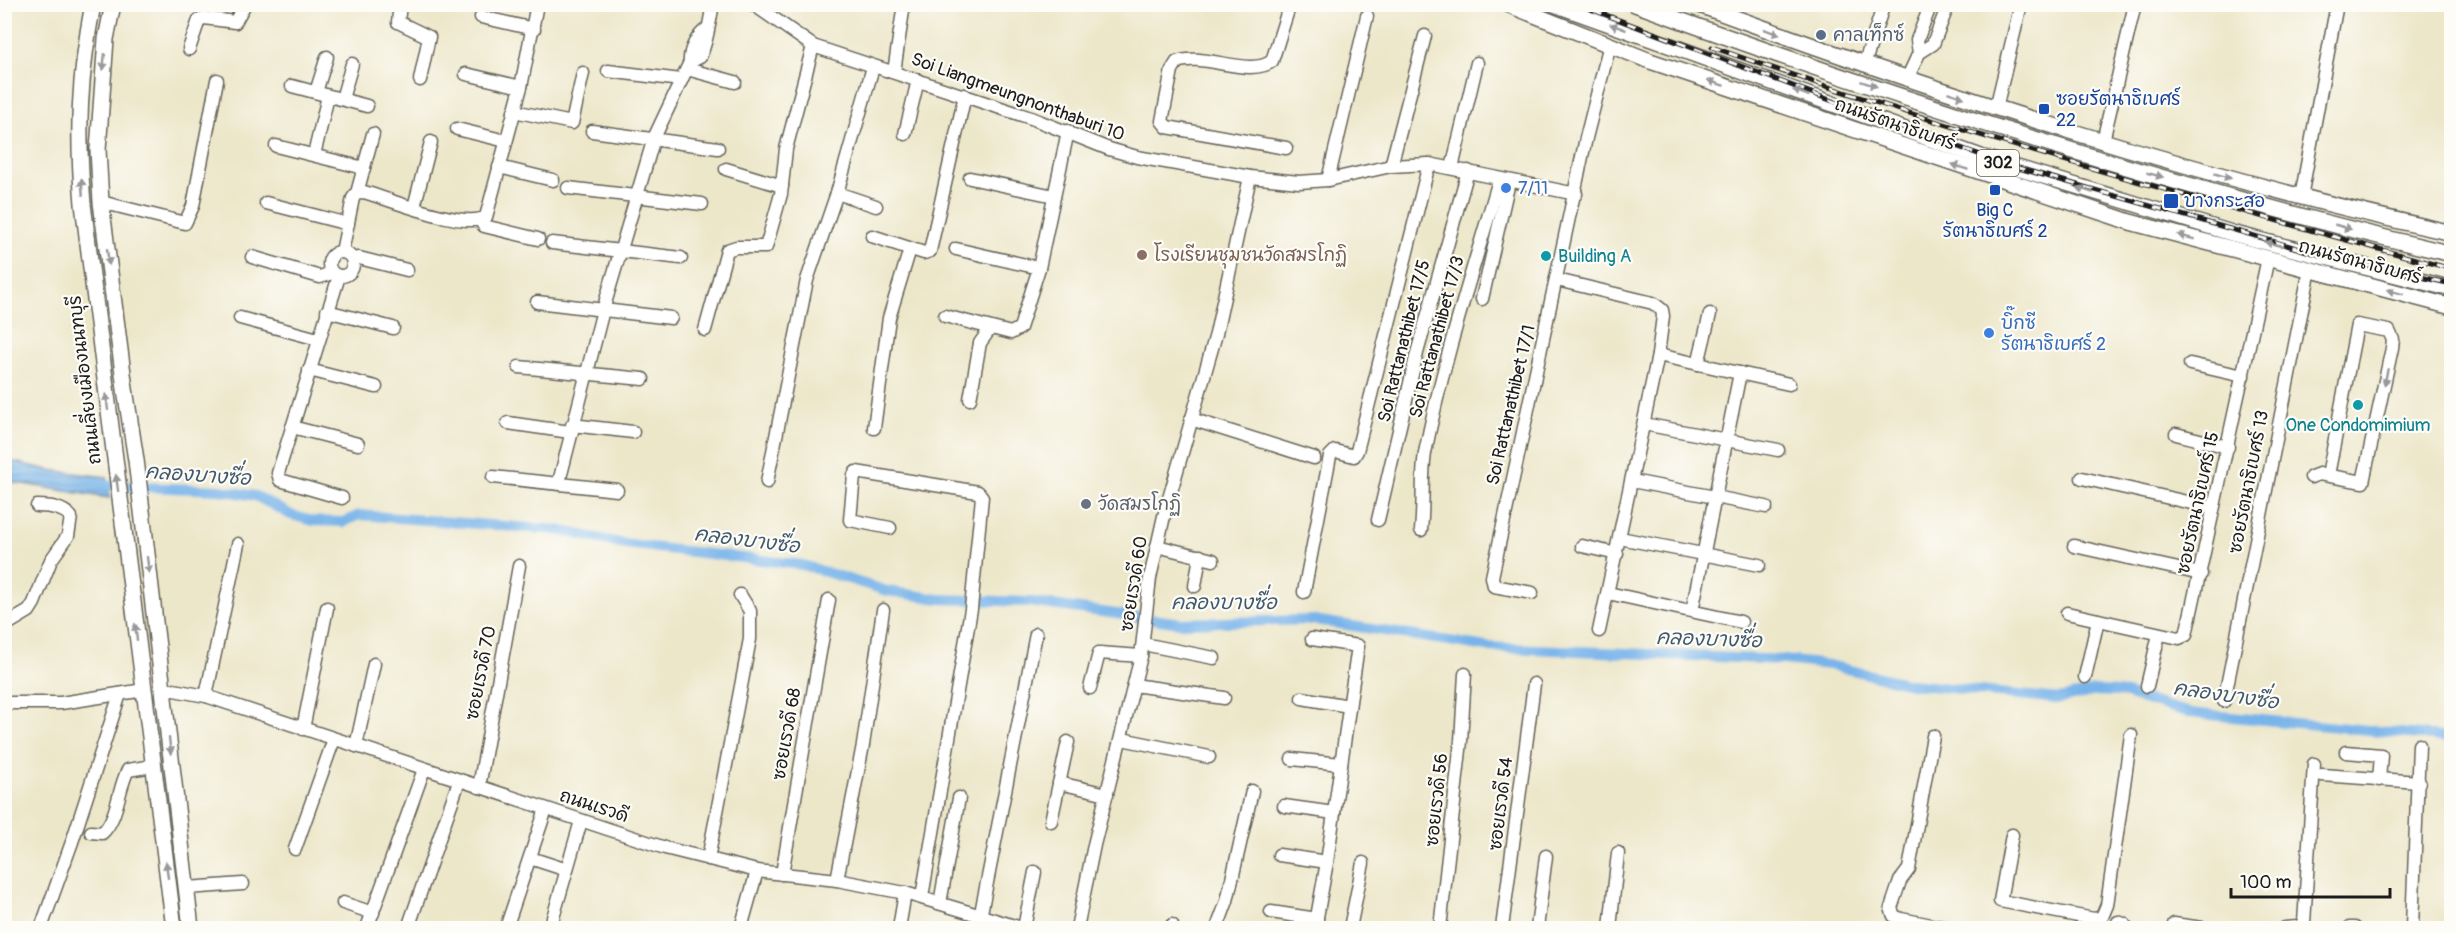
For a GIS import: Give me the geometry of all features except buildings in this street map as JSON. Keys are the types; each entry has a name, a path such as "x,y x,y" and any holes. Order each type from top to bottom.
{"main road":[{"name":"ถนนเลี่ยงเมืองนนทบุรี","path":"93,4 79,100 79,148 114,460 174,928"},
{"path":"113,4 100,98 98,150 101,202 136,460 191,928"},
{"name":"ถนนรัตนาธิเบศร์","path":"1554,4 2012,167 2235,234 2451,289"},
{"name":"ถนนรัตนาธิเบศร์","path":"1635,4 1711,32 2124,166 2368,235 2451,254"},
{"path":"1697,4 1864,65 2103,141 2301,197 2451,233"},
{"name":"ถนนรัตนาธิเบศร์","path":"1509,5 1650,60 1998,180 2130,222 2451,307"},
{"path":"2382,218 2451,241"}],"street":[{"path":"189,49 199,20 204,18 235,22 244,4"},
{"path":"400,4 398,22 429,37 420,80"},
{"path":"357,193 364,192 447,217 480,220 486,217 521,87 537,4"},
{"path":"559,482 603,310 654,138 686,70 700,57 708,39 707,29 713,4"},
{"name":"Soi Liangmeungnonthaburi 10","path":"753,4 813,46 965,95 1068,131 1126,155 1251,177 1299,182 1328,180 1391,166 1429,164 1576,194"},
{"path":"894,72 904,4"},
{"path":"1286,148 1167,127 1162,121 1172,70 1177,62 1188,60 1248,66 1268,64 1272,61 1290,4"},
{"path":"1864,65 1884,4"},
{"path":"1919,53 1917,40 1931,4"},
{"path":"1906,79 1919,53 1933,44 1946,4"},
{"path":"1996,108 2021,4"},
{"path":"2103,141 2135,4"},
{"path":"2301,197 2337,4"},
{"path":"1328,180 1367,16"},
{"path":"481,17 534,29"},
{"path":"1391,166 1425,36"},
{"name":"Soi Rattanathibet 17/1","path":"1532,593 1494,586 1492,577 1576,194 1586,138 1610,44"},
{"path":"705,330 727,250 736,247 766,247 782,186 786,149 813,46"},
{"path":"316,92 327,57"},
{"path":"1452,168 1478,63"},
{"path":"342,99 352,64"},
{"path":"767,482 807,280 837,193 873,67"},
{"path":"608,71 686,70 735,82"},
{"path":"514,111 572,123 583,73"},
{"path":"466,74 521,87"},
{"path":"101,202 184,222 193,206 217,80"},
{"path":"905,134 918,80"},
{"path":"292,86 367,106"},
{"path":"872,236 910,249 926,253 930,251 965,95"},
{"path":"314,155 328,96"},
{"path":"458,129 506,141"},
{"path":"592,130 718,147"},
{"path":"945,316 990,329 1011,333 1018,330 1038,268 1068,131"},
{"path":"252,257 320,277 350,271 347,256 348,224 374,134"},
{"path":"414,207 431,142"},
{"path":"276,146 364,168"},
{"path":"1304,592 1330,456 1335,451 1354,456 1357,451 1429,164"},
{"path":"498,167 553,180"},
{"path":"726,169 782,186"},
{"name":"Soi Rattanathibet 17/5","path":"1378,520 1417,352 1468,171"},
{"name":"ซอยเรวดี 60","path":"1077,928 1142,650 1157,546 1216,334 1251,177"},
{"path":"970,178 1054,196"},
{"path":"1482,298 1504,181"},
{"name":"Soi Rattanathibet 17/3","path":"1420,530 1424,506 1421,486 1425,453 1447,362 1504,181"},
{"path":"568,188 702,204"},
{"path":"837,193 876,206"},
{"path":"266,203 348,224"},
{"path":"480,220 484,226 538,239"},
{"path":"552,243 681,258"},
{"path":"874,428 888,318 910,249"},
{"path":"956,249 1038,268"},
{"path":"342,498 280,480 278,473 336,274 329,261 334,254 407,270"},
{"name":"ซอยรัตนาธิเบศร์ 15","path":"2067,613 2179,638 2186,635 2268,258"},
{"name":"ซอยรัตนาธิเบศร์ 13","path":"2224,701 2310,269"},
{"path":"1557,280 1653,303 1662,310 1663,316 1658,355 1644,424 1599,631"},
{"path":"537,302 671,318"},
{"path":"327,311 393,328"},
{"path":"1698,364 1710,314"},
{"path":"240,318 318,339"},
{"path":"2312,477 2319,474 2363,482 2392,348 2393,340 2389,331 2358,325 2328,475"},
{"path":"970,399 980,343 990,329"},
{"path":"1658,355 1789,384"},
{"path":"2190,364 2243,376"},
{"path":"519,367 643,379"},
{"path":"309,370 376,387"},
{"path":"1692,611 1740,373"},
{"path":"1191,418 1314,458"},
{"path":"508,423 633,432"},
{"path":"1644,424 1778,450"},
{"path":"292,427 358,444"},
{"path":"2176,435 2228,447"},
{"path":"890,528 856,524 850,520 856,471 978,492 983,499 971,609 922,897"},
{"path":"493,477 559,482 617,490"},
{"path":"2082,478 2213,508"},
{"path":"1632,481 1766,507"},
{"path":"4,626 29,611 51,560 68,536 71,517 67,512 50,506 37,506"},
{"path":"1620,538 1759,565"},
{"path":"206,696 238,544"},
{"path":"1157,546 1213,560"},
{"path":"1582,546 1617,554"},
{"path":"2074,546 2201,574"},
{"path":"1195,586 1200,556"},
{"name":"ซอยเรวดี 70","path":"479,787 519,566"},
{"path":"1608,593 1741,622"},
{"path":"708,859 750,639 750,611 740,595"},
{"name":"ซอยเรวดี 68","path":"782,874 829,600"},
{"path":"303,729 327,608"},
{"path":"837,880 863,745 883,610"},
{"path":"2085,677 2098,620"},
{"path":"978,928 983,915 1036,634"},
{"path":"2147,686 2159,634"},
{"path":"1271,912 1316,924 1327,862 1358,646 1312,639"},
{"path":"1089,688 1099,653 1142,650 1214,658"},
{"path":"356,746 374,663"},
{"name":"ซอยเรวดี 56","path":"1440,928 1460,752 1465,674"},
{"name":"ซอยเรวดี 54","path":"1502,928 1534,684"},
{"path":"1134,685 1224,698"},
{"name":"ถนนเรวดี","path":"163,688 206,696 581,821 708,859 757,871 837,880 905,893 1023,928"},
{"path":"4,702 61,703 144,690"},
{"path":"41,928 72,842 120,694"},
{"path":"1302,699 1349,706"},
{"path":"2012,835 2000,901 2092,924 2102,916 2108,904 2131,735"},
{"path":"1933,736 1909,869 1900,880 1891,908 1894,916 1901,919 1947,928"},
{"path":"296,849 334,739"},
{"path":"1122,739 1209,757"},
{"path":"1051,821 1068,742"},
{"path":"2412,928 2420,745"},
{"path":"2346,752 2380,755 2379,780"},
{"path":"1292,759 1341,764"},
{"path":"2285,928 2298,927 2304,923 2314,764"},
{"path":"91,832 102,833 109,827 122,782 128,770 153,766"},
{"path":"367,928 424,769"},
{"path":"2322,775 2419,782"},
{"path":"408,928 459,781"},
{"path":"1059,783 1107,794"},
{"path":"1217,928 1227,902 1252,791"},
{"path":"940,903 959,798"},
{"path":"1284,806 1334,813"},
{"path":"506,928 546,809"},
{"path":"550,928 581,821"},
{"path":"1610,928 1618,853"},
{"path":"1280,855 1327,862"},
{"path":"1538,928 1546,856"},
{"path":"530,858 567,870"},
{"path":"1350,928 1364,863"},
{"path":"741,928 757,871"},
{"path":"1023,928 1035,872"},
{"path":"187,888 243,884"},
{"path":"899,928 905,893"},
{"path":"343,903 373,913"},
{"path":"2174,924 2202,928"},
{"path":"2349,928 2355,928"}],"water":[{"path":"4,462 107,477 110,498 5,481"}],"waterway":[{"name":"คลองบางซื่อ","path":"95,485 219,490 256,496 291,515 313,521 344,522 359,515 557,530 625,544 803,565 887,591 939,599 1030,602 1181,623 1314,620 1487,647 1784,660 1829,665 1910,684 2059,699 2096,691 2119,692 2190,713 2452,738"}],"railway":[{"path":"1577,4 1893,124 2015,167 2321,255 2452,284"},
{"path":"1712,47 1987,137 2173,192 2452,269"}],"place":[{"name":"คาลเท็กซ์","path":"1821,35"},
{"name":"ซอยรัตนาธิเบศร์ 22","path":"2044,109"},
{"name":"7/11","path":"1506,188"},
{"name":"Big C รัตนาธิเบศร์ 2","path":"1995,190"},
{"name":"บางกระสอ","path":"2171,201"},
{"name":"โรงเรียนชุมชนวัดสมรโกฏิ","path":"1142,255"},
{"name":"Building A","path":"1546,256"},
{"name":"บิ๊กซี รัตนาธิเบศร์ 2","path":"1989,333"},
{"name":"One Condomimium","path":"2358,405"},
{"name":"วัดสมรโกฏิ","path":"1086,504"}]}
